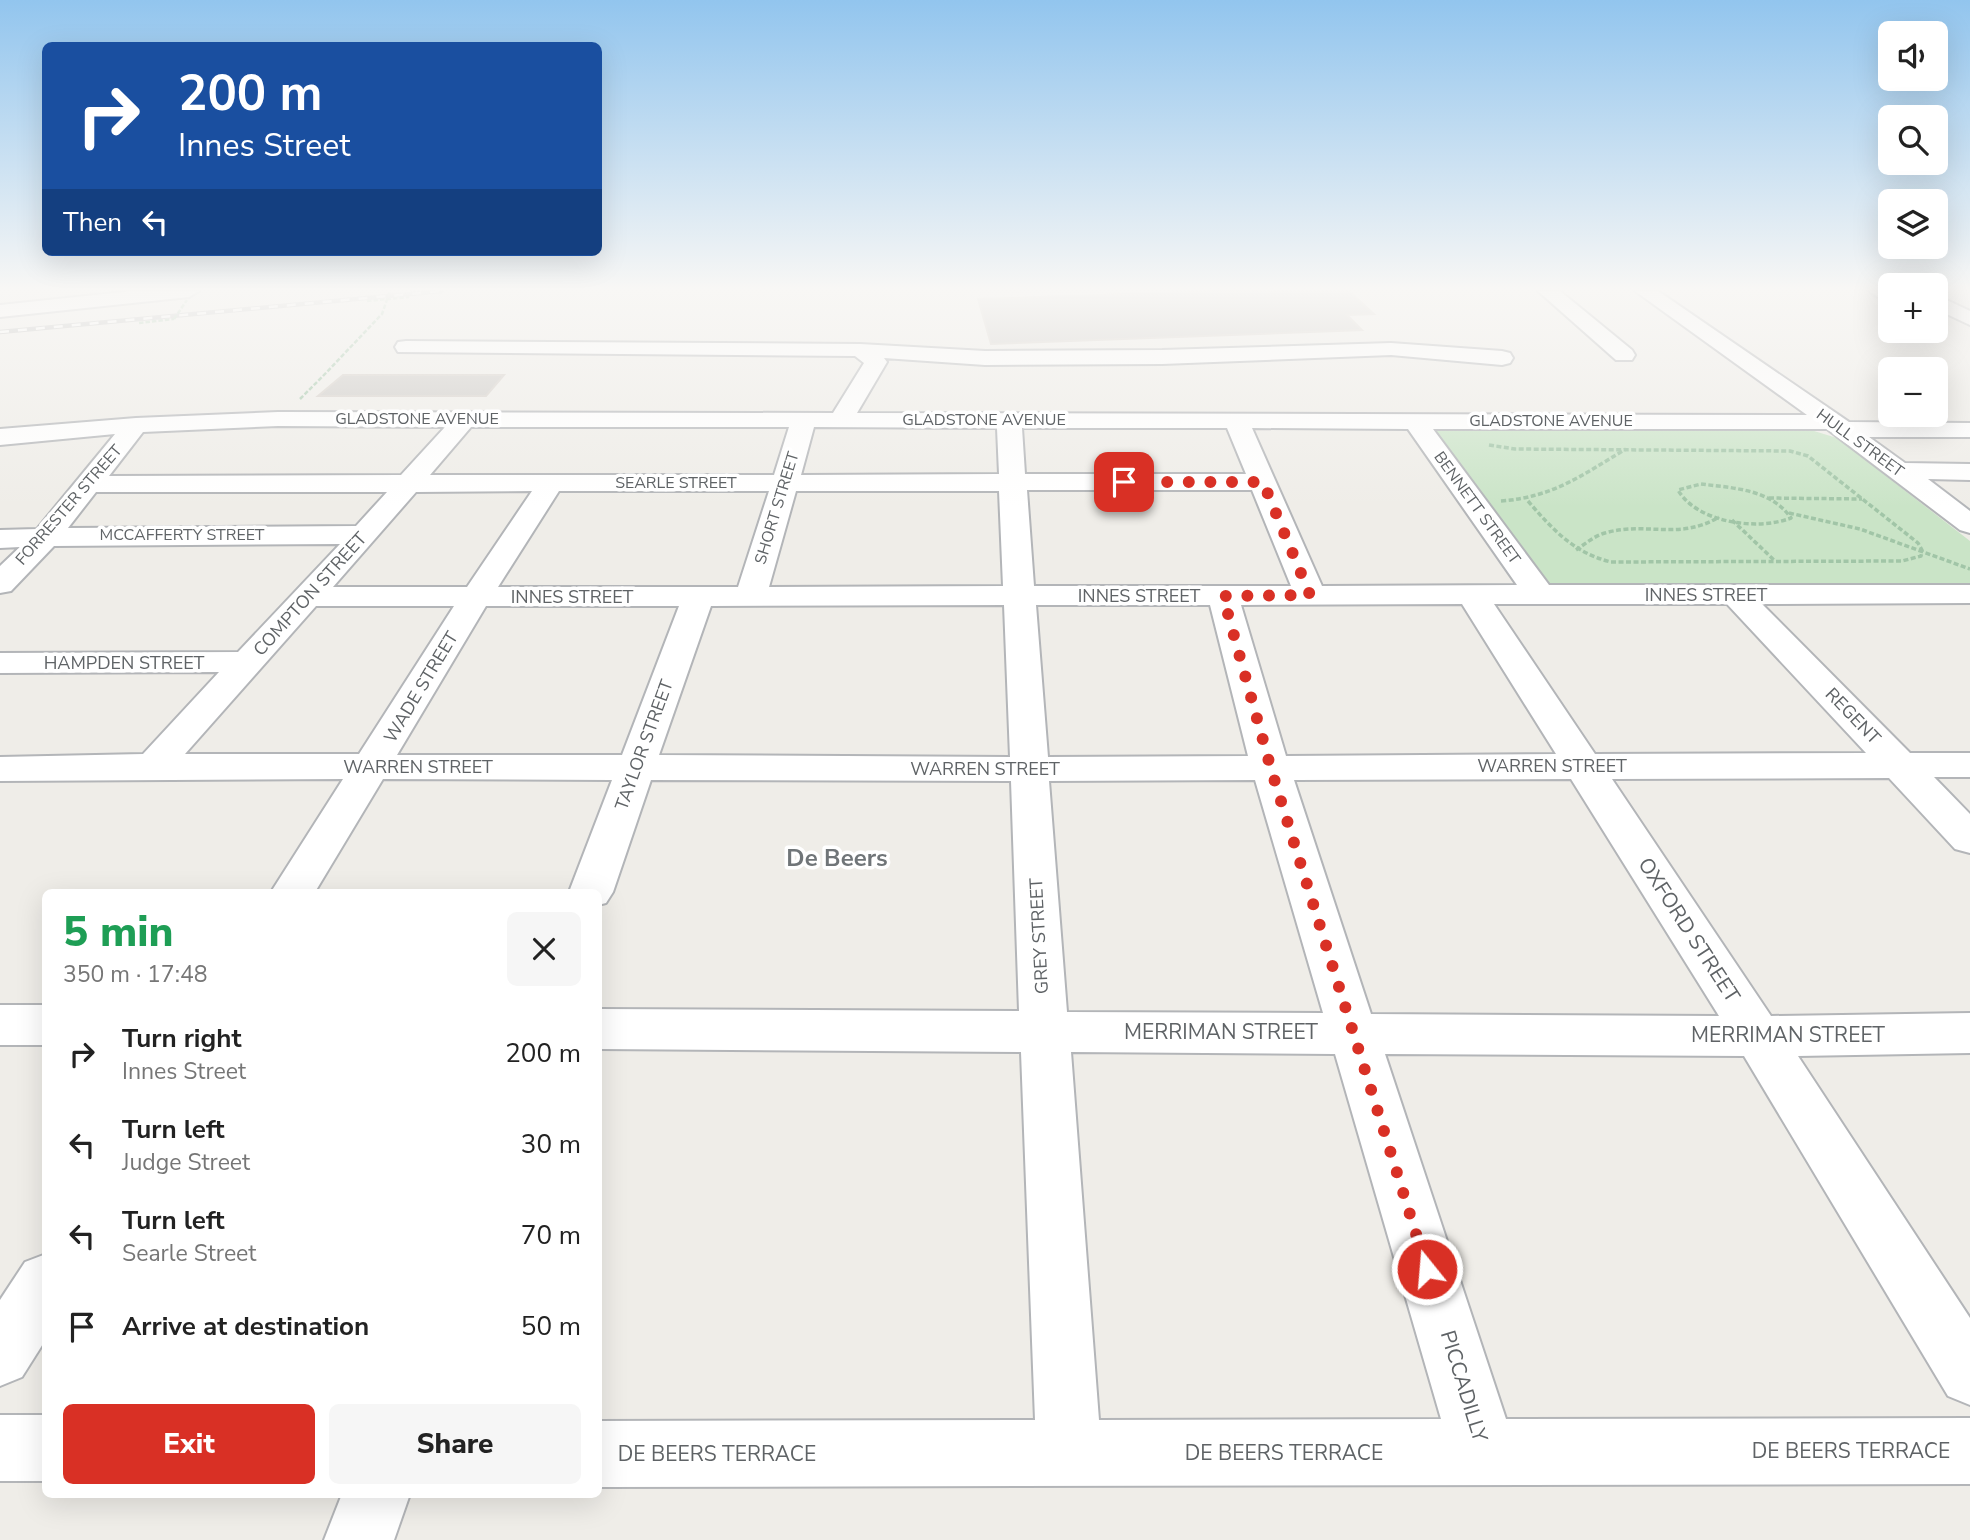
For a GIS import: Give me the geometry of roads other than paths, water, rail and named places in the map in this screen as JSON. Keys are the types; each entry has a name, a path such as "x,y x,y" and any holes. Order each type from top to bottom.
{"street":[{"path":"841,419 875,363"},
{"name":"HULL STREET","path":"1749,363 1838,425 1970,524"},
{"name":"GLADSTONE AVENUE","path":"0,438 136,425 268,419 1236,419 1420,429 1838,425 1970,430"},
{"path":"1236,419 1310,595"},
{"name":"COMPTON STREET","path":"153,766 364,535 464,420"},
{"name":"SHORT STREET","path":"750,597 804,420"},
{"name":"GREY STREET","path":"1009,420 1069,1453"},
{"name":"FORRESTER STREET","path":"0,584 46,537 136,425"},
{"name":"BENNETT STREET","path":"1420,429 1540,595"},
{"path":"1908,479 1970,472"},
{"path":"1908,479 1970,486"},
{"name":"SEARLE STREET","path":"89,484 1263,482"},
{"name":"WADE STREET","path":"295,889 476,597 551,483"},
{"name":"MCCAFFERTY STREET","path":"0,539 364,535"},
{"name":"INNES STREET","path":"307,597 1970,594"},
{"name":"OXFORD STREET","path":"1472,595 1758,1036 1970,1374"},
{"name":"REGENT","path":"1736,595 1970,839"},
{"name":"PICCADILLY","path":"1223,596 1271,769 1484,1452"},
{"name":"TAYLOR STREET","path":"592,889 698,597"},
{"name":"HAMPDEN STREET","path":"0,663 248,662"},
{"name":"WARREN STREET","path":"0,769 153,766 1271,769 1581,765 1970,765"},
{"path":"0,1025 42,1025"},
{"name":"MERRIMAN STREET","path":"602,1029 1758,1036 1970,1033"},
{"path":"0,1355 42,1289"},
{"path":"0,1448 42,1448"},
{"name":"DE BEERS TERRACE","path":"602,1454 1970,1451"},
{"path":"359,1540 375,1498"}],"district":[{"name":"De Beers","path":"837,858"}]}
